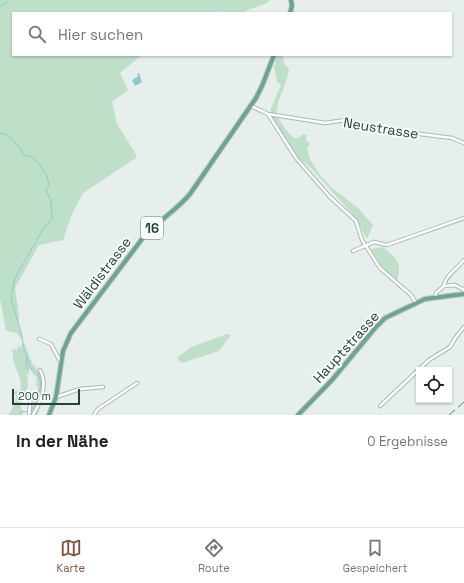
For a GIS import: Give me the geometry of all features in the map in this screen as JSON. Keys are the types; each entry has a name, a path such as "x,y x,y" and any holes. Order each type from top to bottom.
{"main road":[{"path":"290,12 292,0"},
{"name":"16","path":"251,106 262,86 274,56"},
{"name":"Wäldistrasse","path":"49,415 56,397 65,346 74,328 142,239 154,226 179,206 190,194 251,106"},
{"name":"Hauptstrasse","path":"298,415 332,380 379,323 391,314 425,299 464,294"}],"street":[{"name":"Neustrasse","path":"251,106 269,114 325,123 346,120 373,128 452,138 464,143"},
{"path":"269,114 296,158 330,197 356,221 361,239 380,268 409,293 416,303"},
{"path":"353,251 374,242 387,245 464,218"},
{"path":"435,297 444,286 443,284 446,277 457,269 464,260"},
{"path":"444,286 455,286 464,290"},
{"path":"380,406 429,360 450,347 464,327"},
{"path":"39,338 51,344 61,364"},
{"path":"33,415 43,391 44,377 40,370"},
{"path":"94,415 98,409 137,383"},
{"path":"56,397 80,389 102,387"},
{"path":"29,413 31,394"}],"green space":[{"path":"0,0 270,0 267,3 245,12 12,12 12,56 141,56 120,73 128,90 112,102 117,124 136,154 136,158 83,193 72,214 63,240 39,245 15,288 19,315 18,325 23,338 21,339 17,333 6,331 0,299"},
{"path":"276,56 283,56 284,63 289,69 277,108 280,120 285,129 294,138 298,138 303,134 307,135 306,141 310,143 307,149 310,159 319,174 331,187 359,209 373,225 367,239 356,218 311,168 297,157 271,116 271,108 281,85 277,82 274,66 276,64 274,60"},
{"path":"383,247 392,254 399,265 399,275 397,281 384,270 371,249"},
{"path":"227,334 231,335 219,351 182,363 177,358 191,347"},
{"path":"23,343 33,365 38,371 41,372 43,388 38,415 35,415 35,413 32,413 31,411 37,397 37,378 29,369 27,371 28,386 21,405 21,409 24,411 22,415 8,415 13,408 15,400 16,394 13,394 12,392 20,390 21,386 20,378 13,360 12,350 15,348 17,351 18,345 21,348"}],"water":[{"path":"139,73 142,82 135,86 132,80 138,76 137,74"}],"waterway":[{"path":"0,7 7,2"},
{"path":"0,133 8,135 21,149 23,155 32,157 38,162 47,176 49,185 46,190 51,201 52,218 42,231 15,278 12,292 11,299 21,332 24,348"},
{"path":"24,350 30,367 35,372"},
{"path":"27,356 26,365 29,374"},
{"path":"19,415 22,412 31,411 39,392 41,382 37,373"}],"railway":[{"path":"449,415 464,402"}]}
